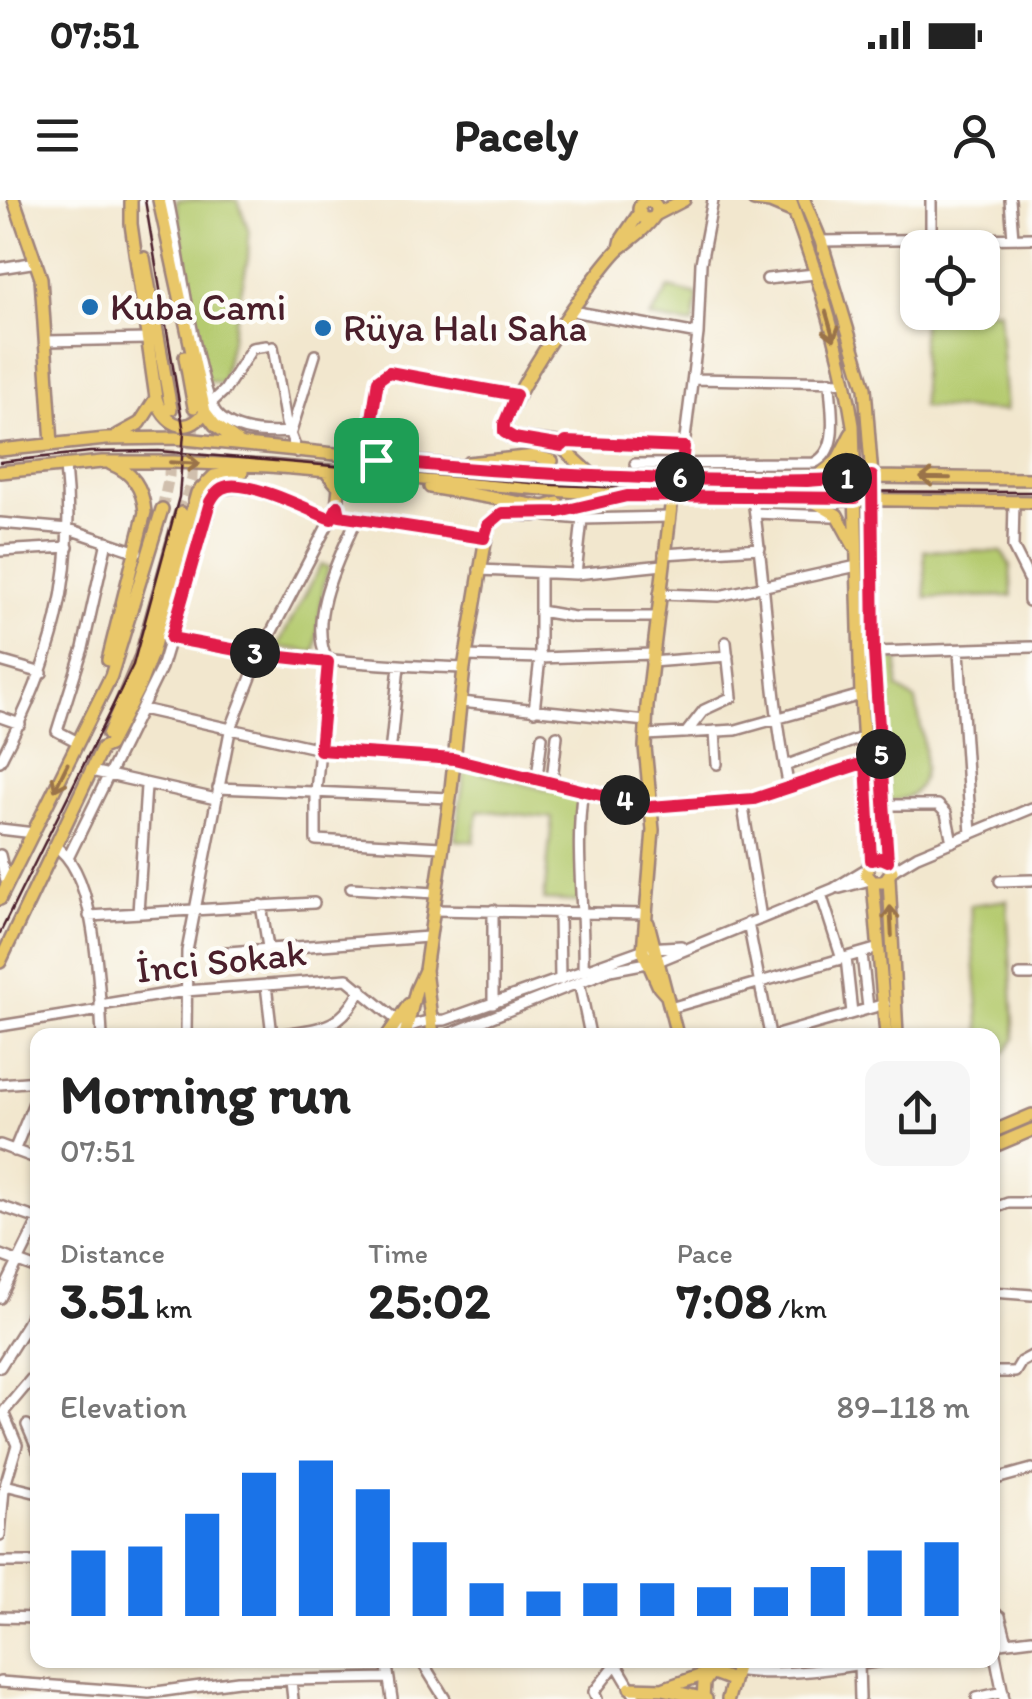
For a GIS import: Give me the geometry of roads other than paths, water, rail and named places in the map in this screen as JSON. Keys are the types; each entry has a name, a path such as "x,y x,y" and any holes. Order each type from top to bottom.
{"main road":[{"path":"14,200 41,278 52,444"},
{"path":"132,200 131,224 156,398 164,418 175,426 198,423 203,408"},
{"path":"132,200 171,409"},
{"path":"158,200 203,408 215,426 241,444"},
{"path":"600,477 582,469 562,446 507,435 504,424 516,395 648,206 684,200"},
{"path":"754,200 792,206 846,382 853,424 870,873 886,1028"},
{"path":"804,200 821,241 865,388 872,476 874,652 897,1028"},
{"path":"106,438 126,433 140,423 156,398"},
{"path":"812,481 842,454 853,424"},
{"path":"0,450 106,438 175,438 544,475 600,477 680,472 812,481 872,476 1032,479"},
{"path":"544,475 559,463 562,446"},
{"path":"438,466 535,456 552,461"},
{"path":"0,899 87,720 105,674 136,552 145,512 141,489 118,466 102,462"},
{"path":"0,472 102,462 269,466 754,506 855,498 1032,502"},
{"path":"102,748 109,745 118,730 144,674 197,492 214,476 269,466"},
{"path":"323,472 337,483 340,495 336,514"},
{"path":"372,476 544,507 558,503"},
{"path":"433,1028 425,970 428,936 435,910 465,662 488,525 502,513 534,515 627,496"},
{"path":"672,498 646,721 653,830 646,914 650,955 674,1028"},
{"path":"806,500 823,504 839,518 856,550"},
{"path":"87,720 111,676 162,508"},
{"path":"0,962 102,748 141,656 180,512"},
{"path":"870,873 881,858 889,870"},
{"path":"870,873 880,883 889,870"},
{"path":"399,1028 425,970"},
{"path":"1000,1129 1032,1115"},
{"path":"1000,1144 1032,1130"},
{"path":"663,1689 704,1699 704,1683 713,1668"},
{"path":"634,1694 663,1689 710,1672 735,1670 728,1699"}],"street":[{"path":"168,200 203,408"},
{"path":"680,472 698,334 701,263 714,200"},
{"path":"931,200 931,230"},
{"path":"1010,200 1013,238"},
{"path":"1000,238 1032,238"},
{"path":"821,241 900,240"},
{"path":"0,268 37,262"},
{"path":"766,279 815,274"},
{"path":"572,311 698,334"},
{"path":"46,341 148,339"},
{"path":"203,408 224,390 252,348 269,346 296,452"},
{"path":"291,432 314,355"},
{"path":"376,460 370,431 382,374 389,372 516,395"},
{"path":"692,379 846,382"},
{"path":"634,464 680,472 804,465 823,459 832,442 830,381"},
{"path":"203,408 240,427 265,433 291,432"},
{"path":"562,446 566,442 684,447"},
{"path":"0,761 42,673 62,591 69,529 65,466"},
{"path":"69,856 142,709 171,638 210,502 217,492 230,486 336,514 484,538"},
{"path":"1014,502 1012,547 1029,580 1029,601"},
{"path":"789,788 776,716 754,506 839,518"},
{"path":"186,1028 186,951 230,731 262,655 336,514"},
{"path":"534,515 582,519 669,517"},
{"path":"357,518 335,565 325,606 322,650 328,662 316,792 316,840 440,847"},
{"path":"576,574 582,519"},
{"path":"0,523 69,529 136,552"},
{"path":"78,742 57,731 83,648 107,542"},
{"path":"0,551 68,547"},
{"path":"480,570 576,574 760,548"},
{"path":"660,594 718,596 856,566"},
{"path":"534,712 540,658 540,574"},
{"path":"540,610 574,617 656,617"},
{"path":"171,638 262,655 399,666 540,658 728,656"},
{"path":"686,733 704,710 732,696 726,642"},
{"path":"874,652 1032,648"},
{"path":"959,651 971,834"},
{"path":"0,661 42,673"},
{"path":"390,754 399,666"},
{"path":"646,735 736,730 861,694"},
{"path":"461,702 646,721"},
{"path":"142,709 320,750 454,759 650,807 742,801 866,762"},
{"path":"0,718 20,724"},
{"path":"715,731 717,764"},
{"path":"552,780 558,736"},
{"path":"537,777 542,737"},
{"path":"784,766 864,737"},
{"path":"90,771 216,800"},
{"path":"138,913 146,786"},
{"path":"218,788 450,798"},
{"path":"583,789 578,837 584,912 581,977 589,1028"},
{"path":"742,801 761,918"},
{"path":"884,805 938,805 946,813 952,842"},
{"path":"889,870 1032,808"},
{"path":"0,829 34,833"},
{"path":"54,846 69,856 89,916 98,960 102,1028"},
{"path":"0,856 7,886"},
{"path":"463,1028 581,977 694,944 870,873"},
{"path":"1000,881 1032,880"},
{"path":"350,888 436,894"},
{"path":"821,894 844,958 852,1013"},
{"path":"89,916 314,903"},
{"path":"261,905 268,947"},
{"path":"435,910 646,914"},
{"path":"492,1004 493,910"},
{"path":"559,912 560,980"},
{"path":"748,923 771,1028"},
{"path":"215,952 428,936"},
{"path":"668,1002 759,983 880,948"},
{"path":"862,954 868,1008"},
{"path":"1020,975 1032,975"},
{"path":"405,1028 446,1020 560,980 581,977"},
{"name":"İnci Sokak","path":"0,1026 186,991 348,980 361,989"},
{"path":"266,985 273,1028"},
{"path":"335,1028 361,989 396,1028"},
{"path":"813,1028 885,1004"},
{"path":"1,1083 30,1081"},
{"path":"14,1150 30,1112"},
{"path":"0,1145 30,1156"},
{"path":"1000,1206 1032,1203"},
{"path":"0,1206 30,1217"},
{"path":"0,1298 30,1239"},
{"path":"0,1255 30,1266"},
{"path":"1000,1292 1032,1294"},
{"path":"0,1367 30,1317"},
{"path":"1000,1372 1015,1372 1032,1356"},
{"path":"17,1445 2,1414 30,1381"},
{"path":"0,1535 6,1484 17,1445 28,1425 30,1430"},
{"path":"1000,1478 1032,1470"},
{"path":"6,1484 30,1491"},
{"path":"0,1562 30,1562"},
{"path":"1000,1616 1007,1642"},
{"path":"0,1617 30,1618"},
{"path":"1000,1643 1032,1638"},
{"path":"387,1668 392,1699"},
{"path":"426,1668 445,1699"},
{"path":"597,1699 594,1692 611,1668"},
{"path":"619,1668 634,1694"},
{"path":"735,1670 755,1673 799,1668"},
{"path":"859,1668 860,1699"},
{"path":"977,1698 1004,1696 998,1668"},
{"path":"0,1682 111,1694 149,1693 238,1680 388,1678"},
{"path":"291,1682 292,1699"},
{"path":"184,1687 184,1699"}],"tunnel":[{"path":"181,513 192,479 194,407"},
{"path":"162,509 169,476 171,413"}],"tram line":[{"path":"0,933 133,665 179,497 184,432 145,200"},
{"path":"0,462 90,452 159,451 554,485 714,491 1032,492"}],"place":[{"name":"Kuba Cami","path":"90,307"},
{"name":"Rüya Halı Saha","path":"323,328"}]}
